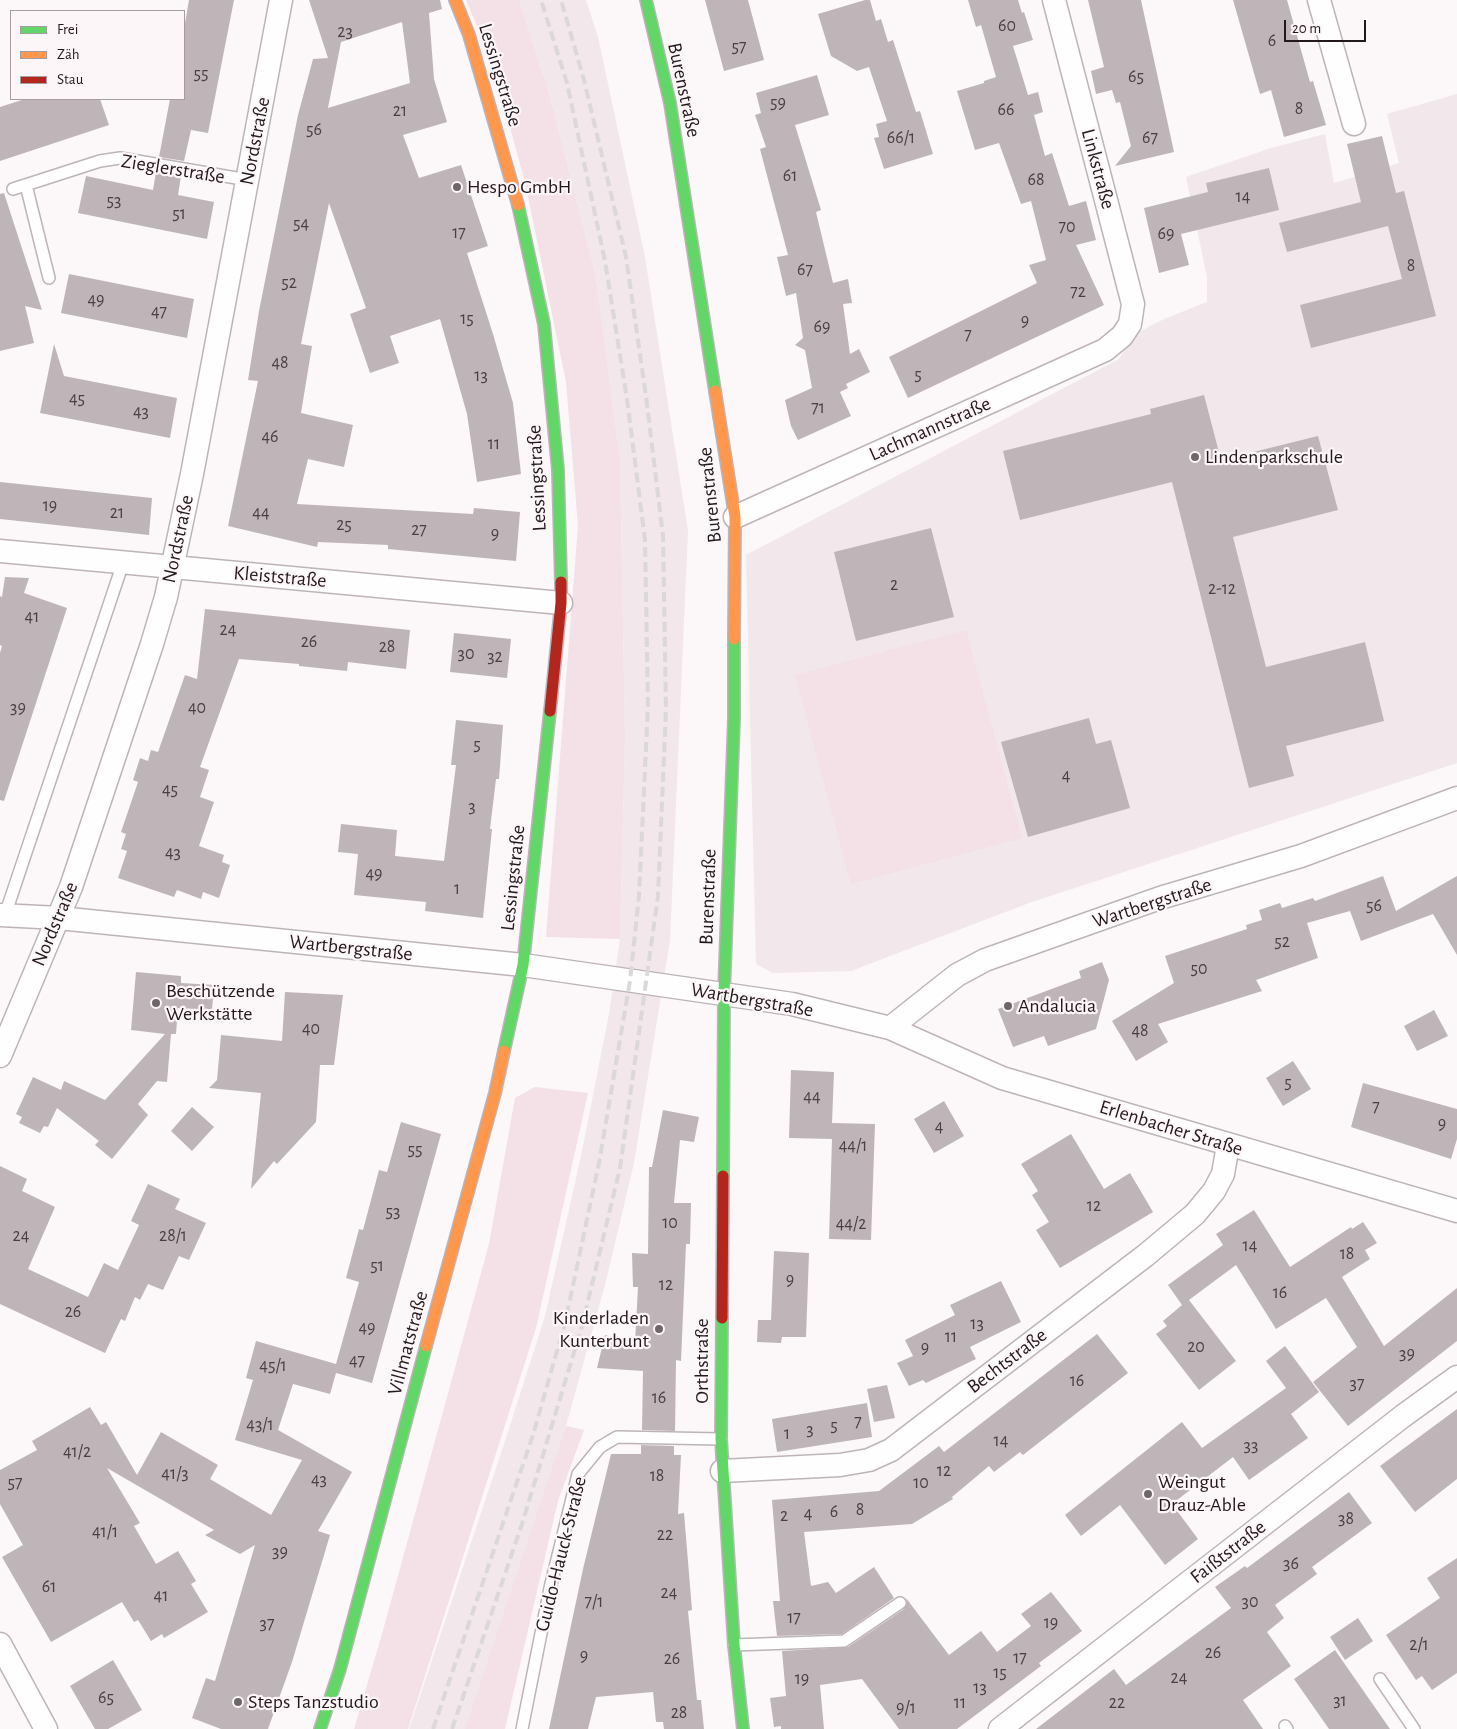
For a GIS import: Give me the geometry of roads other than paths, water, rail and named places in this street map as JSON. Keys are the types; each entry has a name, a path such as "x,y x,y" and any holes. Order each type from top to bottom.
{"street":[{"name":"Nordstraße","path":"0,1056 44,949 59,918 152,644 192,474 281,0"},
{"name":"Lessingstraße","path":"455,0 469,35 515,190 544,324 558,470 561,603 523,965"},
{"name":"Burenstraße","path":"646,0 670,103 735,517 734,718 724,993"},
{"name":"Linkstraße","path":"1054,0 1133,304 1130,324 1122,336"},
{"path":"1319,0 1354,124"},
{"name":"Lachmannstraße","path":"735,517 1105,350 1122,336"},
{"name":"Kleiststraße","path":"0,551 561,603"},
{"name":"Wartbergstraße","path":"2,915 59,918 523,965 792,1004 890,1028 957,975 984,960 1160,898 1300,856 1457,798"},
{"name":"Villmatstraße","path":"320,1729 340,1669 375,1530 495,1093 523,965"},
{"name":"Orthstraße","path":"724,993 721,1439 734,1645 743,1729"},
{"name":"Erlenbacher Straße","path":"890,1028 1002,1078 1457,1211"},
{"name":"Bechtstraße","path":"722,1471 840,1465 869,1460 890,1450 1138,1261 1195,1214 1214,1192 1223,1174 1228,1145"},
{"name":"Faißtstraße","path":"1000,1729 1457,1377"},
{"path":"0,1644 46,1729"}],"lane":[{"name":"Zieglerstraße","path":"13,190 100,161 120,158 248,180"},
{"path":"26,185 49,278"},
{"path":"2,915 123,563"},
{"name":"Guido-Hauck-Straße","path":"522,1729 550,1588 578,1474 600,1447 617,1437 721,1439"},
{"path":"734,1645 844,1641 900,1603"},
{"path":"1380,1679 1414,1729"}],"railway":[{"path":"433,1729 533,1435 565,1323 599,1163 630,981 639,896 648,705 645,540 627,399 605,261 567,83 541,0"},
{"path":"452,1729 522,1524 582,1326 620,1168 658,896 666,709 663,536 646,396 626,257 584,80 561,0"}],"place":[{"name":"Hespo GmbH","path":"457,187"},
{"name":"Lindenparkschule","path":"1195,457"},
{"name":"Beschützende Werkstätte","path":"156,1003"},
{"name":"Andalucia","path":"1008,1006"},
{"name":"Kinderladen Kunterbunt","path":"659,1329"},
{"name":"Weingut Drauz-Able","path":"1148,1494"},
{"name":"Steps Tanzstudio","path":"238,1702"}]}
